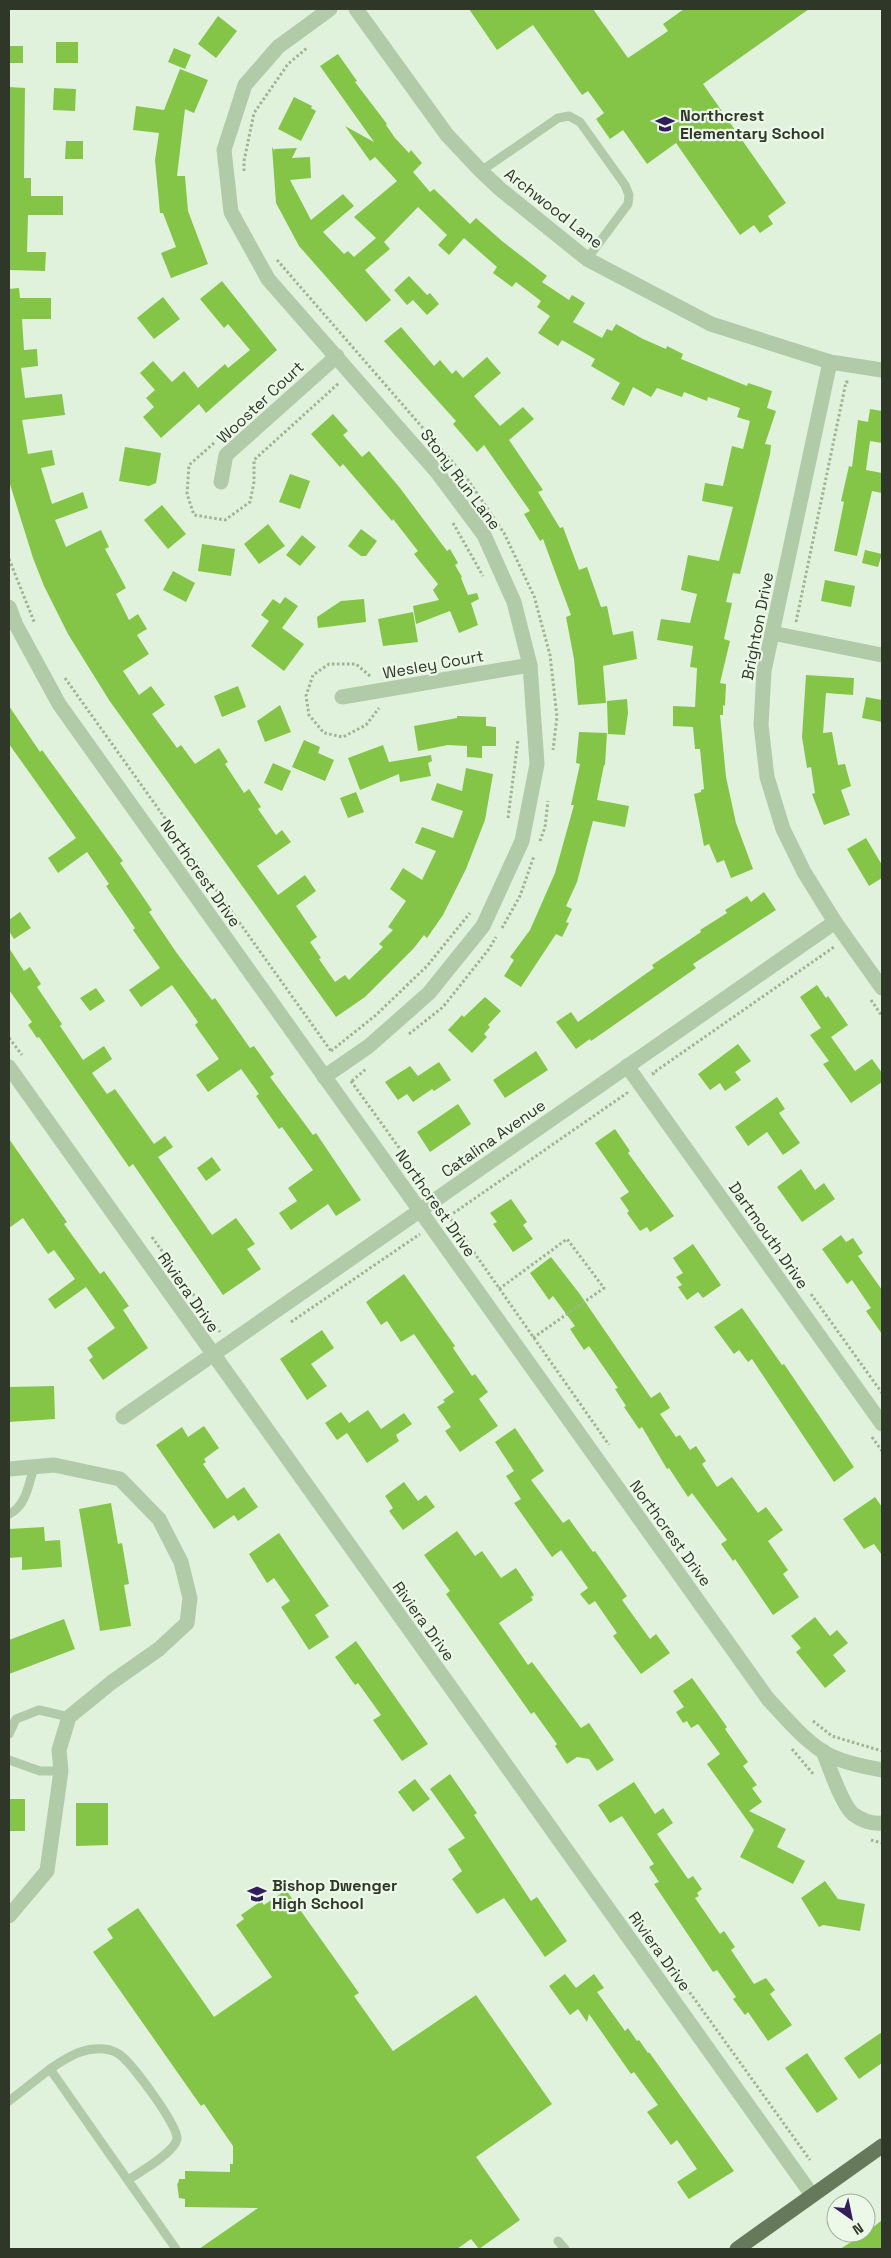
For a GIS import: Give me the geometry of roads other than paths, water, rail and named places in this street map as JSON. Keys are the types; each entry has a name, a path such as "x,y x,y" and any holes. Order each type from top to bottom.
{"main road":[{"path":"737,2249 882,2146"}],"street":[{"name":"Stony Run Lane","path":"324,1077 369,1046 429,993 483,926 522,841 537,764 530,665 514,602 484,535 438,472 268,279 231,212 224,150 245,85 278,47 330,9"},
{"name":"Archwood Lane","path":"356,9 448,135 481,171 500,189 587,258 711,324 830,362 882,370"},
{"name":"Wooster Court","path":"221,482 226,455 337,356"},
{"name":"Brighton Drive","path":"830,362 764,671 761,725 767,777 783,829 804,872 835,922 882,988"},
{"name":"Northcrest Drive","path":"9,607 16,625 59,704 768,1699 794,1727 823,1751 858,1765 882,1770"},
{"path":"772,633 882,655"},
{"name":"Wesley Court","path":"342,697 530,665"},
{"name":"Catalina Avenue","path":"123,1417 835,922"},
{"name":"Dartmouth Drive","path":"627,1066 882,1424"},
{"name":"Riviera Drive","path":"9,1068 812,2195"},
{"path":"9,1469 54,1465 120,1479 159,1519 181,1562 190,1598 187,1623 160,1648 112,1682 69,1717 60,1750 60,1771 47,1871 9,1916"},
{"path":"823,1751 837,1787 852,1814 872,1824 882,1823"}],"lane":[{"path":"481,171 558,118 569,116 580,122 625,185 629,195 628,204 587,258"},
{"path":"9,1514 24,1500 34,1467"},
{"path":"9,1734 16,1719 39,1710 69,1717"},
{"path":"9,1760 40,1771 60,1771"},
{"path":"9,2101 50,2069 83,2050 111,2050 120,2055 131,2065 159,2103 176,2130 177,2139 173,2148 128,2180"},
{"path":"50,2069 176,2249"},
{"path":"558,2241 564,2249"}],"place":[{"name":"Northcrest Elementary School","path":"665,124"},
{"name":"Bishop Dwenger High School","path":"257,1894"}]}
